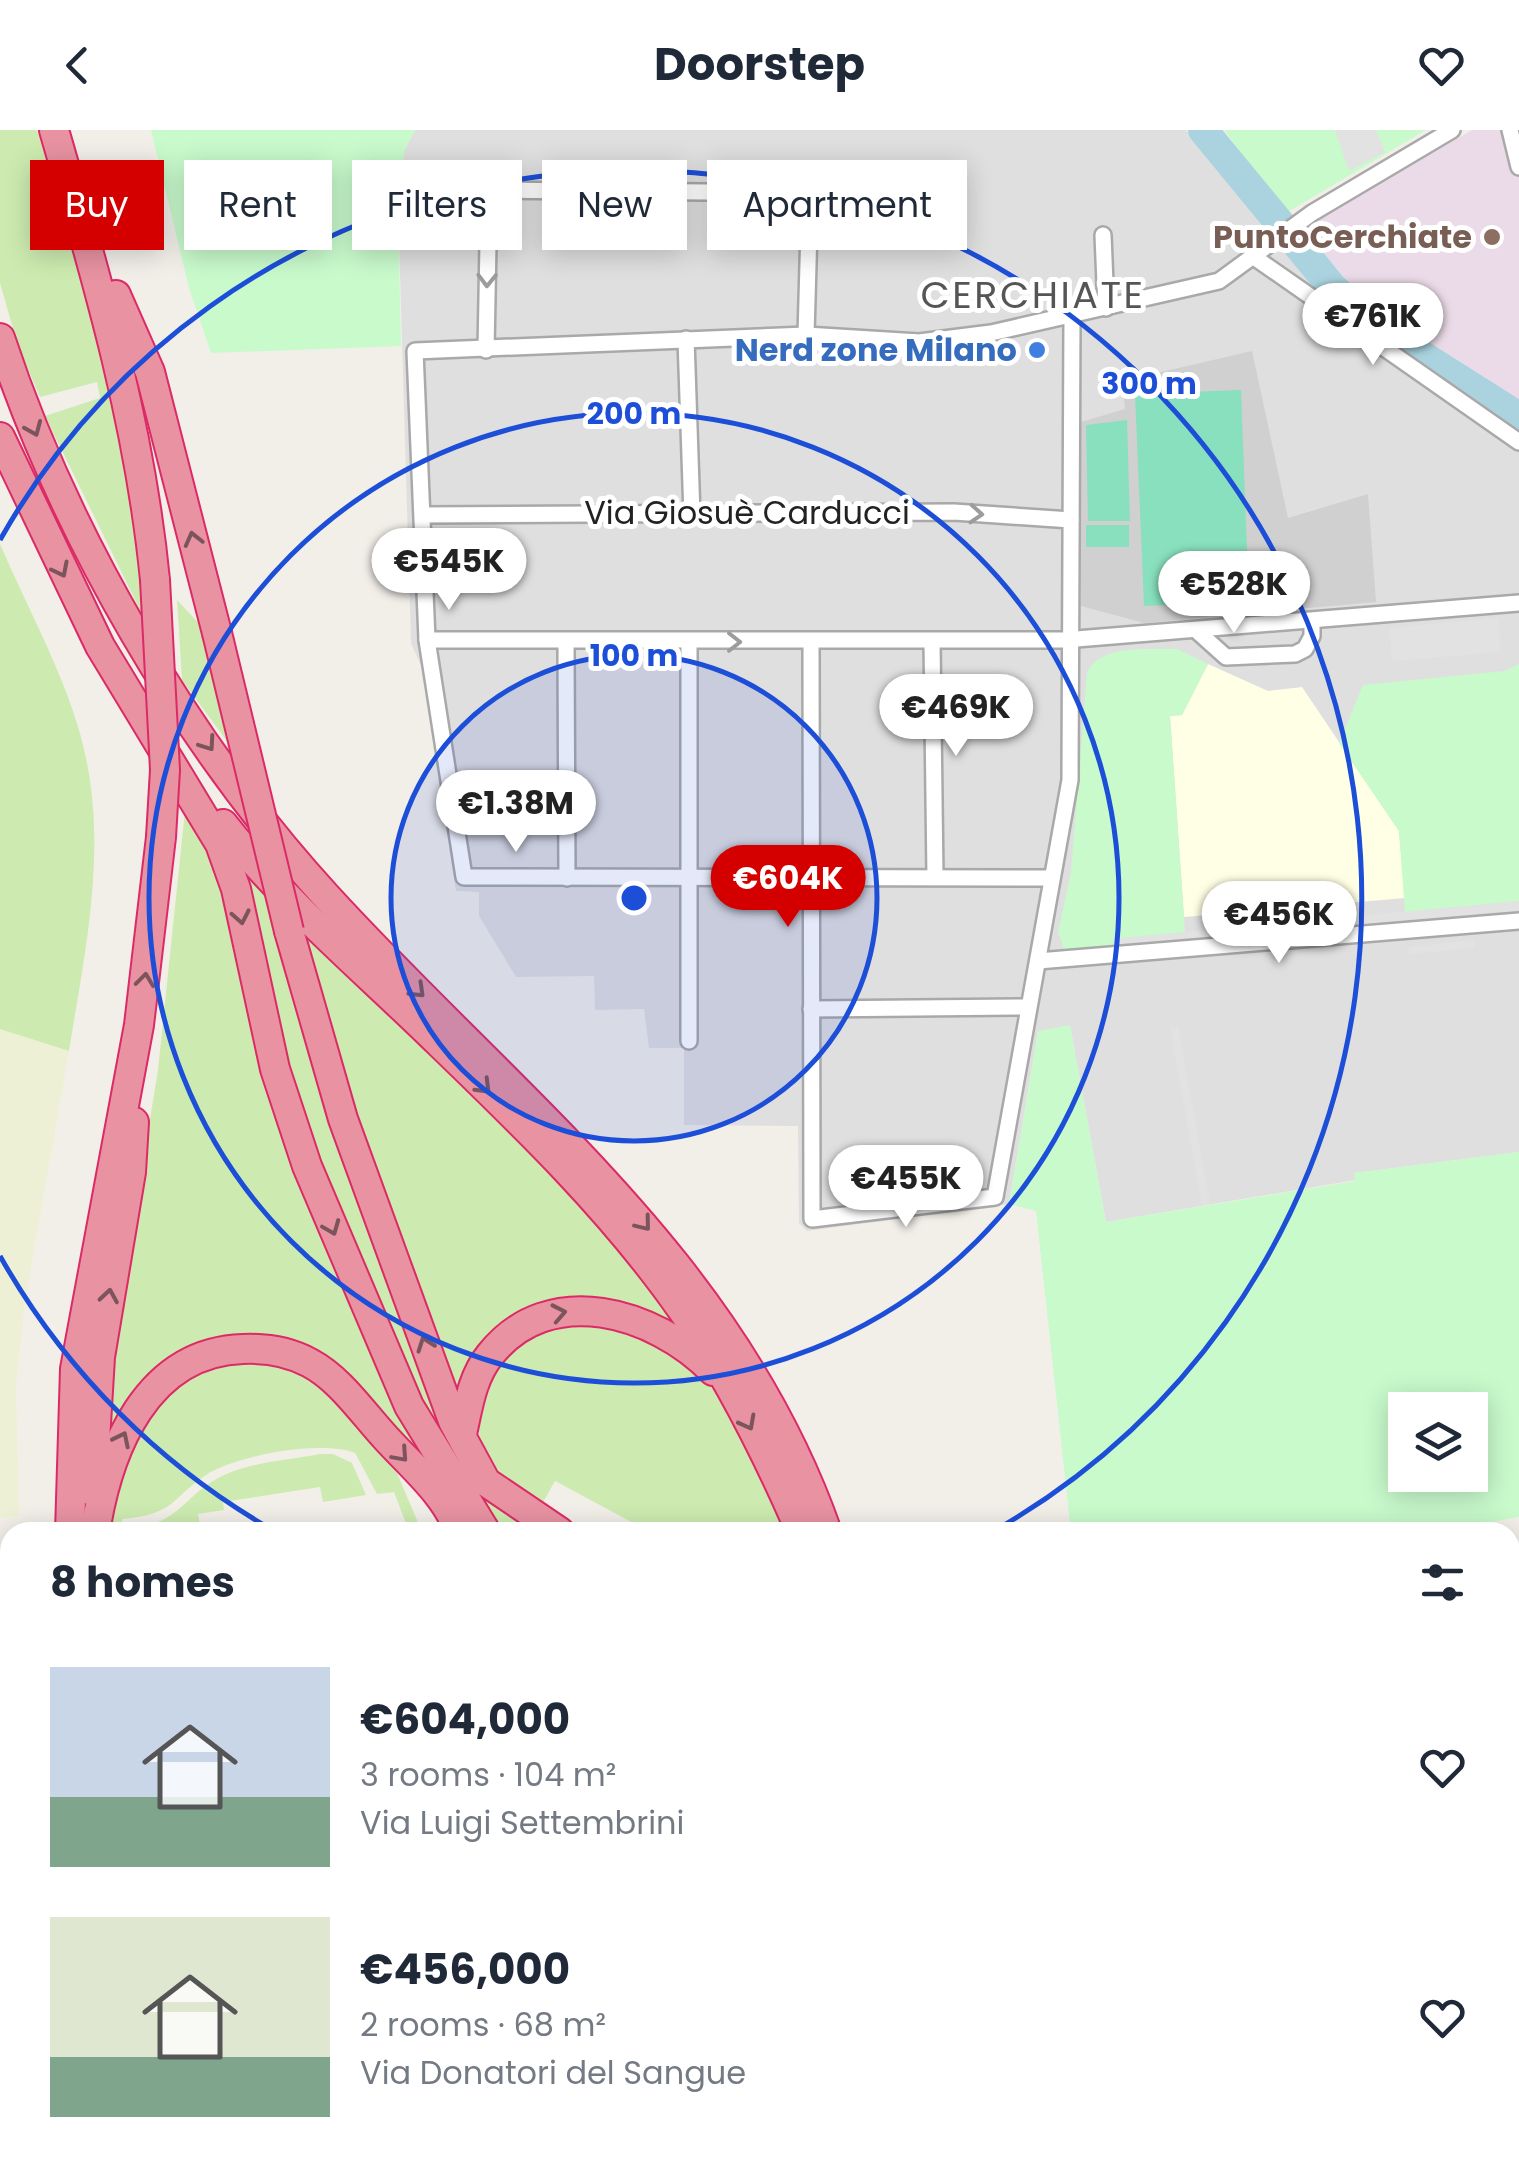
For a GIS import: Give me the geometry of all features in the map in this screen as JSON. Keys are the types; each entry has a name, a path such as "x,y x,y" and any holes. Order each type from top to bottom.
{"highway":[{"path":"54,130 63,160"},
{"path":"88,250 134,426 155,580 164,750 161,837 140,1025 131,1172 100,1357 92,1461 94,1522"},
{"path":"97,250 150,372 289,932 344,1119 453,1421 486,1482 545,1522"},
{"path":"0,338 20,397 78,526 202,736 323,893 555,1125 661,1244 751,1376 823,1522"},
{"path":"2,440 100,646 175,764 229,864 287,1113 358,1292 410,1406 480,1522"},
{"path":"175,764 300,915 428,1032 601,1208 682,1310 727,1386 795,1522"},
{"path":"70,1522 75,1369 140,1025"},
{"path":"462,1434 472,1390 489,1356 515,1330 551,1313 596,1310 641,1322 686,1350 727,1386"},
{"path":"97,1522 113,1458 144,1400 192,1360 251,1348 291,1354 326,1374 439,1496 453,1522"}],"street":[{"path":"1052,878 464,877 427,640 415,351 806,334 919,342 973,337 1204,287 1254,257 1312,213 1452,130"},
{"path":"1510,130 1519,168"},
{"path":"486,350 489,190 810,193 806,334"},
{"path":"1103,235 1106,308"},
{"path":"1254,257 1519,442"},
{"path":"810,641 812,1220 995,1196 1070,780 1072,314"},
{"path":"686,339 692,515"},
{"name":"Via Giosuè Carducci","path":"423,515 954,512 1071,520"},
{"path":"427,640 1071,640 1519,603"},
{"path":"1197,631 1226,657 1265,657 1305,649 1312,636 1312,621"},
{"path":"932,641 935,877"},
{"path":"566,642 567,878"},
{"path":"688,642 689,1041"},
{"path":"1038,961 1519,921"},
{"path":"811,1009 1028,1007"}],"shaded area":[{"path":"415,130 1186,130 1350,318 1519,429 1519,1152 1355,1173 1356,1180 1106,1222 1070,1026 1038,1032 1009,1204 807,1231 799,1223 798,1126 684,1125 684,1048 649,1048 644,1009 595,1010 594,976 516,977 479,916 479,892 456,891 423,670 411,643 399,250 522,250 522,160 403,160"},
{"path":"1335,130 1376,130 1385,152 1349,171"},
{"path":"1472,130 1519,130 1519,406 1372,309 1302,229"},
{"path":"901,350 958,350 958,362 901,363"},
{"path":"1252,351 1288,518 1368,494 1376,602 1144,623 1081,606 1081,422 1125,409 1122,381"},
{"path":"1498,618 1501,652 1392,661 1389,628"},
{"path":"1208,664 1268,691 1302,687 1399,831 1405,898 1184,917 1170,716 1182,715"},
{"path":"1519,901 1519,910 1114,949 1113,939"},
{"path":"1474,940 1474,948 1409,954 1408,947"},
{"path":"1178,1026 1210,1204 1202,1205 1170,1028"},
{"path":"0,1029 69,1051 25,1301 16,1385 19,1516 0,1518"}],"green space":[{"path":"0,130 37,130 46,160 30,160 30,250 72,250 117,429 137,552 142,614 45,416 100,398 97,382 40,397 18,346 0,283"},
{"path":"151,130 415,130 403,160 352,160 352,250 399,250 401,346 211,353 189,288 164,184 164,160 158,160"},
{"path":"1224,130 1426,130 1286,213"},
{"path":"1241,390 1249,602 1144,606 1135,394"},
{"path":"1127,420 1130,521 1088,521 1086,425"},
{"path":"1086,525 1129,525 1129,547 1086,547"},
{"path":"0,544 72,708 92,799 91,908 69,1051 0,1029"},
{"path":"177,600 210,635 237,755 182,680"},
{"path":"1177,649 1208,664 1182,715 1170,716 1185,932 1114,939 1114,949 1064,949 1058,932 1071,873 1087,673 1093,663 1114,652"},
{"path":"1519,664 1519,901 1405,912 1399,831 1339,743 1363,685 1505,671"},
{"path":"186,801 219,861 255,1027 462,1502 347,1384 220,1342 111,1445 104,1402 158,1070"},
{"path":"249,875 273,901 482,1496 517,1522 489,1522 444,1453 345,1238 281,1058 246,878"},
{"path":"300,927 591,1208 691,1337 562,1302 460,1392 453,1392 343,1089"},
{"path":"1070,1025 1106,1222 1355,1181 1354,1173 1519,1152 1519,1517 1491,1522 1070,1522 1036,1211 1009,1204 1038,1031"},
{"path":"563,1318 647,1335 698,1372 718,1395 751,1448 788,1522 631,1522 555,1481 541,1506 500,1479 481,1448 477,1415 497,1358"},
{"path":"266,1358 310,1374 381,1449 397,1473 418,1522 405,1522 394,1492 377,1494 355,1453 322,1448 240,1460 209,1473 163,1509 122,1522 106,1522 131,1443 156,1403 190,1372 226,1362"},
{"path":"320,1454 333,1454 352,1463 366,1495 323,1502 320,1487 223,1502 224,1510 198,1514 199,1522 158,1522 233,1471"}],"waterway":[{"path":"1203,130 1333,288 1377,327 1519,417"}],"place":[{"name":"PuntoCerchiate","path":"1492,237"},
{"name":"Nerd zone Milano","path":"1037,350"}],"district":[{"name":"CERCHIATE","path":"1033,295"}]}
